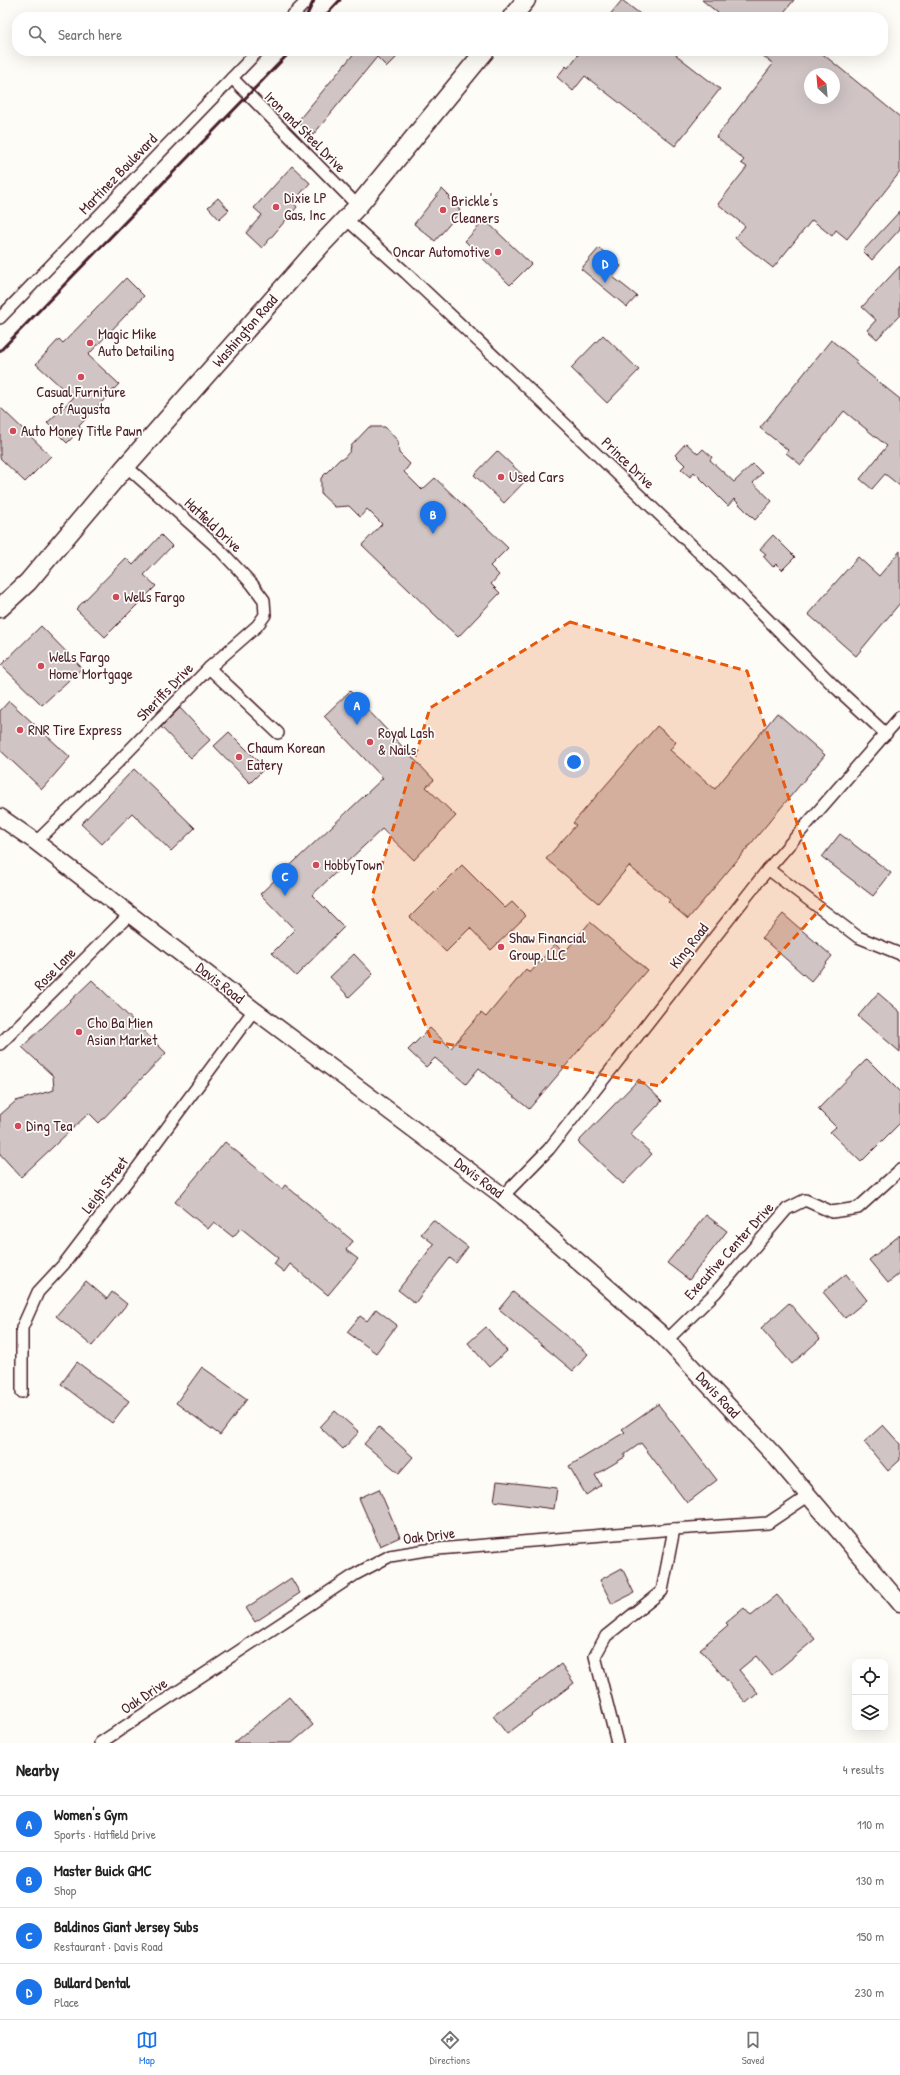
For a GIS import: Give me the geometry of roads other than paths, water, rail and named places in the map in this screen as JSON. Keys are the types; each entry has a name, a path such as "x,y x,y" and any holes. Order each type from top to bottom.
{"main road":[{"path":"516,12 526,0"},
{"name":"Washington Road","path":"0,608 28,582 126,466 352,212 481,56"},
{"name":"Davis Road","path":"0,817 36,842 254,1010 503,1196 667,1340 774,1455 900,1602"}],"street":[{"path":"296,12 308,0"},
{"name":"Martinez Boulevard","path":"0,318 253,56"},
{"name":"Iron and Steel Drive","path":"232,78 352,212"},
{"name":"Prince Drive","path":"352,212 406,273 734,585 833,685 886,734"},
{"name":"Hatfield Drive","path":"126,466 220,550 252,584 264,600 265,615"},
{"name":"Sheriffs Drive","path":"36,842 118,762 209,668 257,626 265,615"},
{"path":"209,668 278,733"},
{"name":"King Road","path":"503,1196 549,1148 768,869 900,717"},
{"path":"768,869 858,937 900,954"},
{"name":"Rose Lane","path":"0,1044 130,914"},
{"name":"Leigh Street","path":"22,1392 22,1328 38,1292 64,1264 254,1010"},
{"name":"Executive Center Drive","path":"667,1340 716,1292 787,1208 805,1200 832,1212 858,1208 900,1170"},
{"name":"Oak Drive","path":"100,1743 356,1574 390,1556 426,1550 674,1529 768,1523 808,1496"},
{"path":"618,1743 595,1656 606,1636 662,1592 674,1529"}],"railway":[{"path":"308,12 314,0"},
{"path":"329,12 340,0"},
{"path":"0,351 286,56"}],"place":[{"name":"Dixie LP Gas, Inc","path":"276,207"},
{"name":"Brickle's Cleaners","path":"443,210"},
{"name":"Oncar Automotive","path":"498,252"},
{"name":"Bullard Dental","path":"605,283"},
{"name":"Magic Mike Auto Detailing","path":"90,343"},
{"name":"Casual Furniture of Augusta","path":"81,377"},
{"name":"Auto Money Title Pawn","path":"13,431"},
{"name":"Used Cars","path":"501,477"},
{"name":"Master Buick GMC","path":"433,534"},
{"name":"Wells Fargo","path":"116,597"},
{"name":"Wells Fargo Home Mortgage","path":"41,666"},
{"name":"Women's Gym","path":"357,725"},
{"name":"RNR Tire Express","path":"20,730"},
{"name":"Royal Lash & Nails","path":"370,742"},
{"name":"Chaum Korean Eatery","path":"239,757"},
{"name":"HobbyTown","path":"316,865"},
{"name":"Baldinos Giant Jersey Subs","path":"285,896"},
{"name":"Shaw Financial Group, LLC","path":"501,947"},
{"name":"Cho Ba Mien Asian Market","path":"79,1032"},
{"name":"Ding Tea","path":"18,1126"}]}
